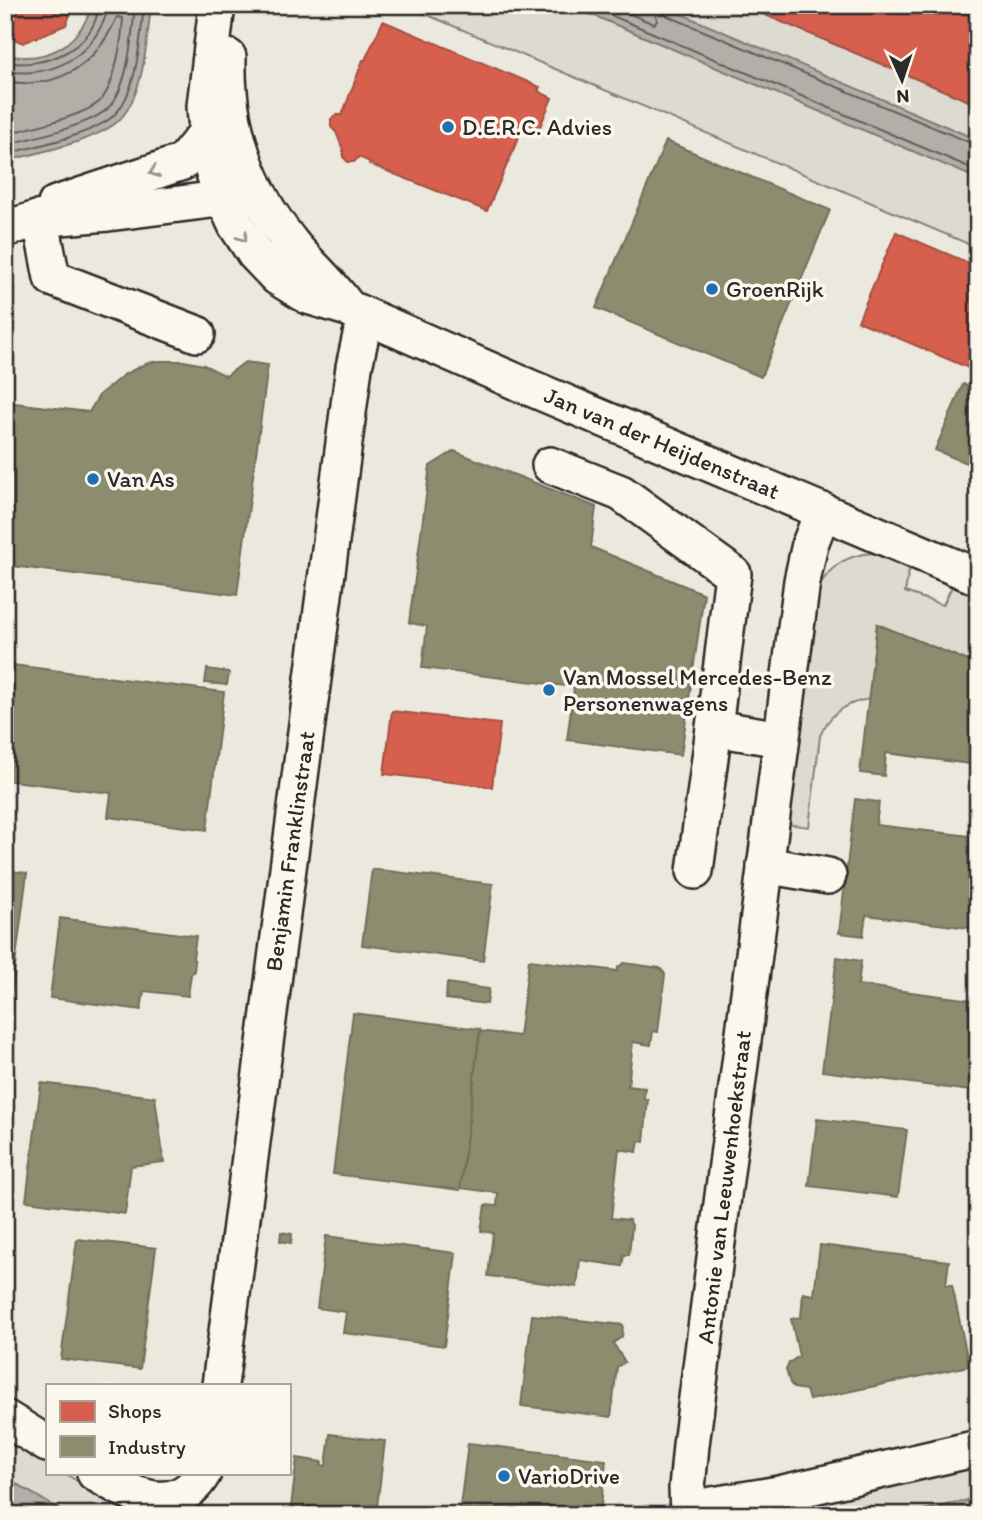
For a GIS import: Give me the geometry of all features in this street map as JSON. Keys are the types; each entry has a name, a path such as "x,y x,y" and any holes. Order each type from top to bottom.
{"street":[{"name":"Jan van der Heijdenstraat","path":"217,5 206,94 206,132 212,167 236,225 248,244 277,277 308,296 358,313 978,577"},
{"name":"Jan van der Heijdenstraat","path":"234,5 228,60 229,91 235,135 250,179 272,216 297,249 358,313"},
{"path":"21,224 54,205 183,162 206,132"},
{"path":"21,224 211,200 222,196 241,153"},
{"path":"21,224 44,237 52,278 197,334"},
{"name":"Benjamin Franklinstraat","path":"220,1384 354,367 361,335 358,313"},
{"path":"550,465 621,493 733,574 695,871"},
{"name":"Antonie van Leeuwenhoekstraat","path":"823,511 810,544 802,581 691,1445 688,1512 978,1448"},
{"path":"714,728 781,739"},
{"path":"765,865 828,876"},
{"path":"5,1418 46,1443"},
{"path":"97,1474 142,1498 182,1505 202,1474"}],"shaded area":[{"path":"5,5 978,5 978,1515 5,1515"},
{"path":"404,5 742,5 978,105 978,248"},
{"path":"883,554 911,566 905,592 943,605 953,584 978,594 978,665 877,624 869,699 845,707 833,716 824,728 820,736 809,827 786,824 816,596 825,578 837,565 853,557"},
{"path":"5,1436 46,1461 46,1474 66,1474 133,1515 68,1515 5,1477"},
{"path":"978,1465 978,1498 902,1515 752,1515"}],"water":[{"path":"93,5 151,5 143,68 126,112 117,122 94,135 64,146 5,161 5,55 35,56 60,48 79,31"},
{"path":"569,5 670,5 669,9 978,140 978,179"},
{"path":"5,1477 68,1515 5,1515"},
{"path":"978,1498 978,1515 902,1515"}],"building: Shops":[{"path":"5,5 74,5 66,25 23,43 5,35"},
{"path":"742,5 978,5 978,105"},
{"path":"383,21 540,87 538,91 552,98 539,129 525,123 487,211 369,164 370,162 359,157 354,162 348,162 343,157 336,132 331,127 331,119 342,115 363,60"},
{"path":"896,232 978,267 978,372 858,321"},
{"path":"392,711 500,724 492,787 384,774"}],"building: Industry":[{"path":"666,141 830,210 761,377 596,308"},
{"path":"157,361 184,361 204,365 226,376 245,362 268,365 237,595 5,565 5,402 89,412 100,394 125,374"},
{"path":"963,384 978,391 978,468 935,450"},
{"path":"454,451 596,507 591,547 704,594 681,755 567,740 574,687 422,668 427,626 409,623 430,466"},
{"path":"877,624 978,665 978,765 886,753 884,776 860,773"},
{"path":"5,664 224,692 207,830 108,817 111,793 5,780"},
{"path":"207,669 229,672 227,685 205,683"},
{"path":"855,799 879,802 876,825 978,837 978,929 866,915 863,936 839,933"},
{"path":"372,869 493,884 483,961 362,945"},
{"path":"5,870 27,873 5,1044"},
{"path":"60,918 196,936 194,971 191,974 188,996 144,991 141,1010 50,998"},
{"path":"837,957 861,961 858,985 978,1001 978,1092 822,1071"},
{"path":"529,960 618,971 618,967 624,963 660,968 665,974 658,1032 653,1031 651,1045 633,1042 628,1086 645,1088 644,1099 648,1099 644,1142 639,1141 637,1152 619,1149 611,1218 629,1220 632,1225 629,1255 624,1255 622,1266 580,1260 577,1287 488,1276 493,1233 481,1231 485,1205 497,1206 498,1193 460,1188 480,1031 519,1036"},
{"path":"447,983 489,989 487,1004 446,999"},
{"path":"353,1013 480,1029 460,1190 333,1174"},
{"path":"41,1083 155,1097 164,1162 131,1166 125,1214 26,1201"},
{"path":"817,1119 907,1130 898,1197 809,1186"},
{"path":"281,1232 292,1234 291,1243 280,1241"},
{"path":"326,1236 456,1253 444,1346 343,1333 346,1312 317,1308"},
{"path":"77,1239 156,1248 140,1369 61,1359"},
{"path":"820,1245 949,1261 946,1285 952,1285 969,1366 809,1400 806,1390 794,1388 786,1370 789,1363 799,1356 791,1319 801,1317 803,1293 814,1295"},
{"path":"532,1315 623,1325 622,1337 613,1343 625,1362 617,1367 611,1417 521,1406"},
{"path":"330,1434 385,1441 376,1515 290,1515 297,1458 322,1462 321,1465 326,1466"},
{"path":"468,1443 606,1460 600,1515 555,1511 554,1515 459,1515"}],"place":[{"name":"D.E.R.C. Advies","path":"448,127"},
{"name":"GroenRijk","path":"712,289"},
{"name":"Van As","path":"93,479"},
{"name":"Van Mossel Mercedes-Benz Personenwagens","path":"549,690"},
{"name":"VarioDrive","path":"504,1476"}]}
